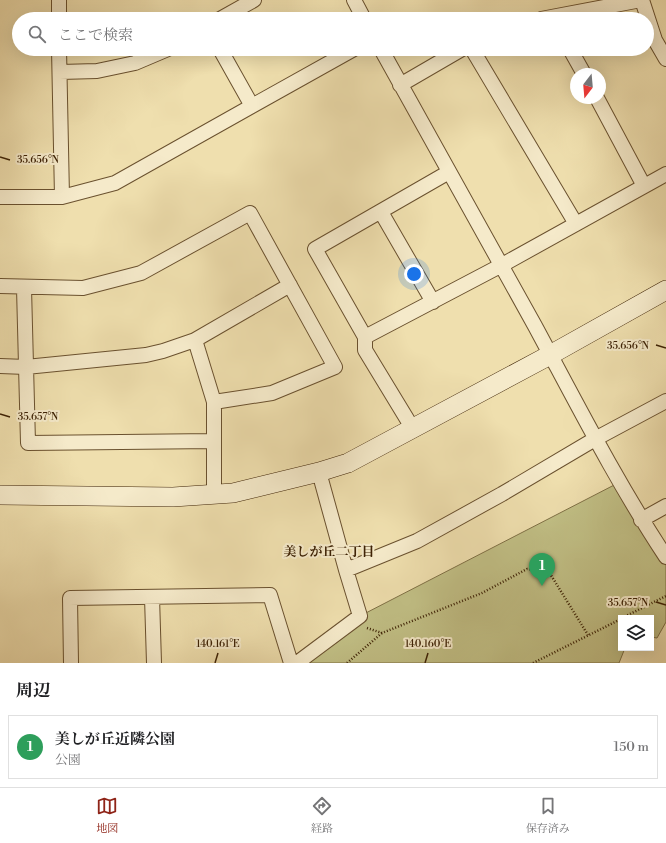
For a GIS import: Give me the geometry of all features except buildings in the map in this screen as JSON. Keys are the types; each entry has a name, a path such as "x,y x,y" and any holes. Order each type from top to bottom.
{"street":[{"path":"58,0 59,12"},
{"path":"233,12 254,0"},
{"path":"354,0 360,12"},
{"path":"580,12 642,0 646,12"},
{"path":"654,37 666,59"},
{"path":"60,56 62,197"},
{"path":"60,72 97,71 135,64 153,56"},
{"path":"224,56 252,106"},
{"path":"0,197 62,197 115,183 341,56"},
{"path":"385,56 502,265 595,439 641,520 666,557"},
{"path":"400,85 450,56"},
{"path":"476,56 576,224"},
{"path":"574,56 581,68"},
{"path":"600,104 644,186"},
{"path":"413,428 366,350 365,337 316,249 449,172"},
{"path":"365,337 502,265 666,174"},
{"path":"381,212 433,302"},
{"path":"0,286 24,288 83,288 141,273 250,213 335,367 272,393 214,402"},
{"path":"0,366 26,367 146,355 163,351 195,340 290,285"},
{"path":"24,288 28,443 214,441"},
{"path":"0,495 173,497 233,493 319,472 348,463 550,355 666,290"},
{"path":"195,340 214,402 214,494"},
{"path":"346,570 417,541 502,494 595,439 666,401"},
{"path":"297,663 360,616 319,472"},
{"path":"641,520 666,506"},
{"path":"71,663 70,598 270,595 291,663"},
{"path":"152,597 154,663"}],"path":[{"path":"347,663 382,633 482,593 527,569 549,572 588,635"},
{"path":"628,615 666,596"},
{"path":"533,663 618,620"},
{"path":"352,622 382,633"}],"shaded area":[{"path":"620,482 666,557 666,622 657,638 654,638 654,615 618,615 618,651 624,651 619,663 297,663 360,616"}],"place":[{"name":"美しが丘近隣公園","path":"542,586"}],"district":[{"name":"美しが丘二丁目","path":"329,552"}]}
